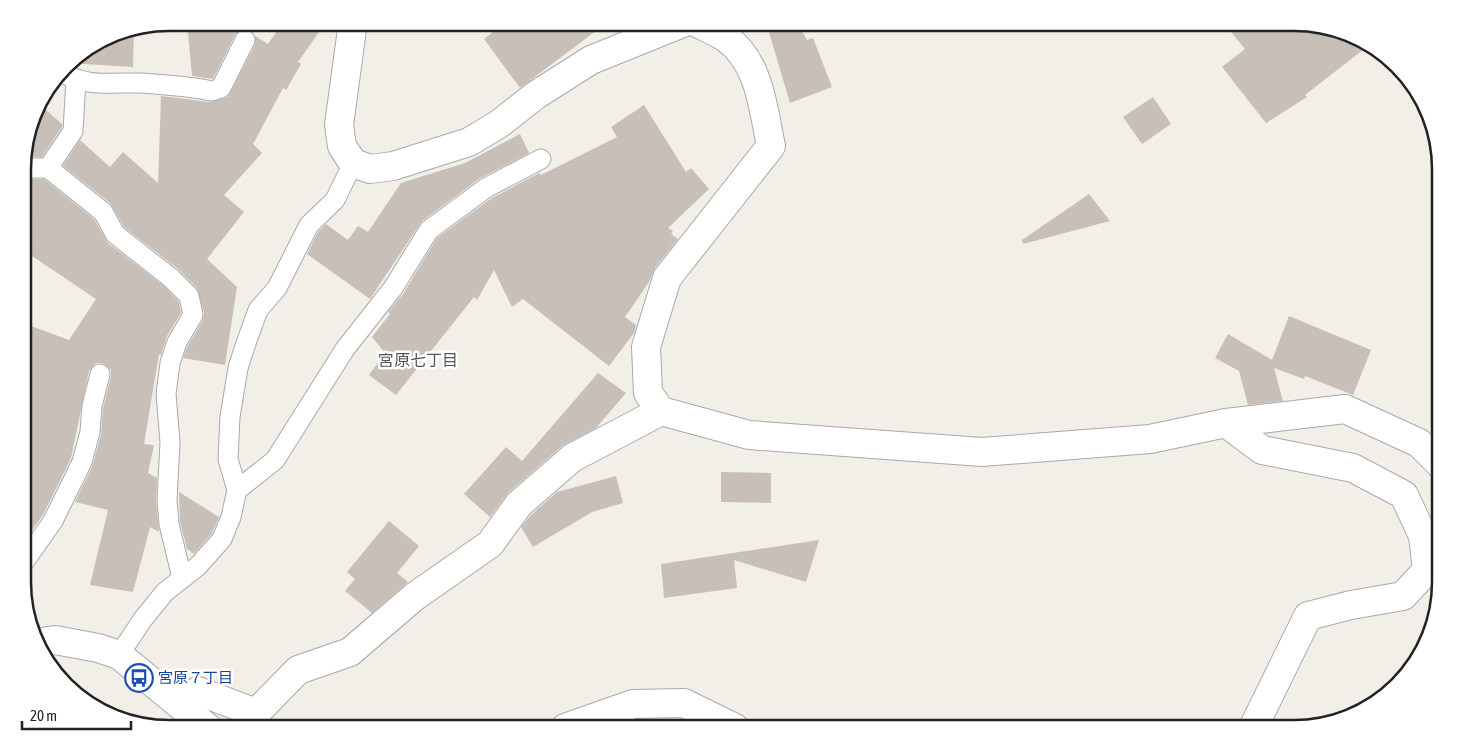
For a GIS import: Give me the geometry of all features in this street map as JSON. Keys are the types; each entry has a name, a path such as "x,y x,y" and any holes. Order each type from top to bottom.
{"street":[{"path":"351,31 339,125 342,146 353,163 370,169 393,166 469,142 500,124 536,95 591,60 663,31"},
{"path":"712,31 726,38 740,54 757,79 771,146 667,278 646,347 648,393 661,411 749,435 982,452 1150,439 1226,422 1345,409 1419,443 1432,456"},
{"path":"179,704 198,691 256,714 298,670 350,652 414,597 490,544 519,504 572,458 661,411"},
{"path":"1226,422 1262,450 1353,468 1404,495 1423,536 1427,570 1403,596 1351,605 1308,616 1257,719"},
{"path":"45,641 55,640 98,648 119,655 198,720"},
{"path":"589,720 633,704 684,703 718,720"}],"lane":[{"path":"48,168 73,131 69,76 212,91 220,88 245,40"},
{"path":"237,490 275,460 345,349 393,288 430,230 486,188 541,159"},
{"path":"119,655 143,618 165,592 198,566 222,539 231,517 237,490 228,459 230,417 238,368 247,339 258,310 276,288 309,225 335,200 353,163"},
{"path":"32,168 48,168 104,212 115,234 189,296 193,315 177,342 170,363 166,394 170,442 167,500 169,524 182,578"},
{"path":"31,552 54,521 82,462 90,432 92,406 100,374"}],"building":[{"path":"188,31 240,31 235,35 213,79 192,76"},
{"path":"277,31 320,31 298,62 301,64 286,90 283,88 253,144 262,153 224,195 244,212 207,259 237,287 225,365 183,358 187,347 203,320 204,313 197,288 178,269 124,227 110,203 63,166 80,140 110,167 123,152 158,183 161,96 210,102 228,97 255,45 255,36 268,44"},
{"path":"494,31 596,31 520,88 484,39"},
{"path":"769,31 802,31 807,40 813,38 832,87 790,103"},
{"path":"1230,31 1312,32 1338,39 1363,50 1305,95 1307,97 1266,123 1222,67 1245,49"},
{"path":"134,36 133,67 80,64 92,54 116,42"},
{"path":"1153,97 1171,124 1142,144 1123,117"},
{"path":"644,105 686,172 691,168 709,189 668,228 673,231 671,234 678,239 655,268 649,282 625,317 636,325 634,333 609,366 523,299 512,307 494,270 477,300 474,297 396,395 369,375 385,353 372,337 390,314 388,312 403,294 437,238 492,198 539,173 541,175 617,137 611,127"},
{"path":"45,109 62,124 62,127 42,157 32,157 32,151"},
{"path":"520,134 529,153 479,179 422,221 370,299 307,254 318,232 326,224 348,240 358,226 368,232 401,183 465,163"},
{"path":"32,179 44,179 94,219 108,243 164,286 179,302 181,313 167,336 161,355 159,354 144,444 154,445 148,473 157,478 156,501 159,532 150,527 133,592 90,585 108,510 75,502 92,467 101,435 103,408 111,376 111,370 103,363 96,363 89,371 71,458 43,515 31,531 32,326 69,340 96,299 32,256"},
{"path":"1089,194 1110,221 1023,244 1022,240"},
{"path":"1289,316 1371,350 1353,395 1305,376 1304,379 1274,368 1283,401 1248,405 1239,371 1215,358 1228,334 1272,360"},
{"path":"598,373 626,393 596,428 562,446 509,492 490,517 464,494 506,447 522,461"},
{"path":"721,472 771,473 771,503 721,502"},
{"path":"616,476 623,503 592,512 533,547 521,527 531,515 557,492"},
{"path":"179,492 219,517 212,533 194,554 187,549 180,522"},
{"path":"389,521 419,546 397,573 408,582 372,613 345,591 355,579 347,572"},
{"path":"819,540 806,582 734,560 737,588 664,598 661,564"}],"place":[{"name":"宮原７丁目","path":"139,678"}],"district":[{"name":"宮原七丁目","path":"418,360"}]}
